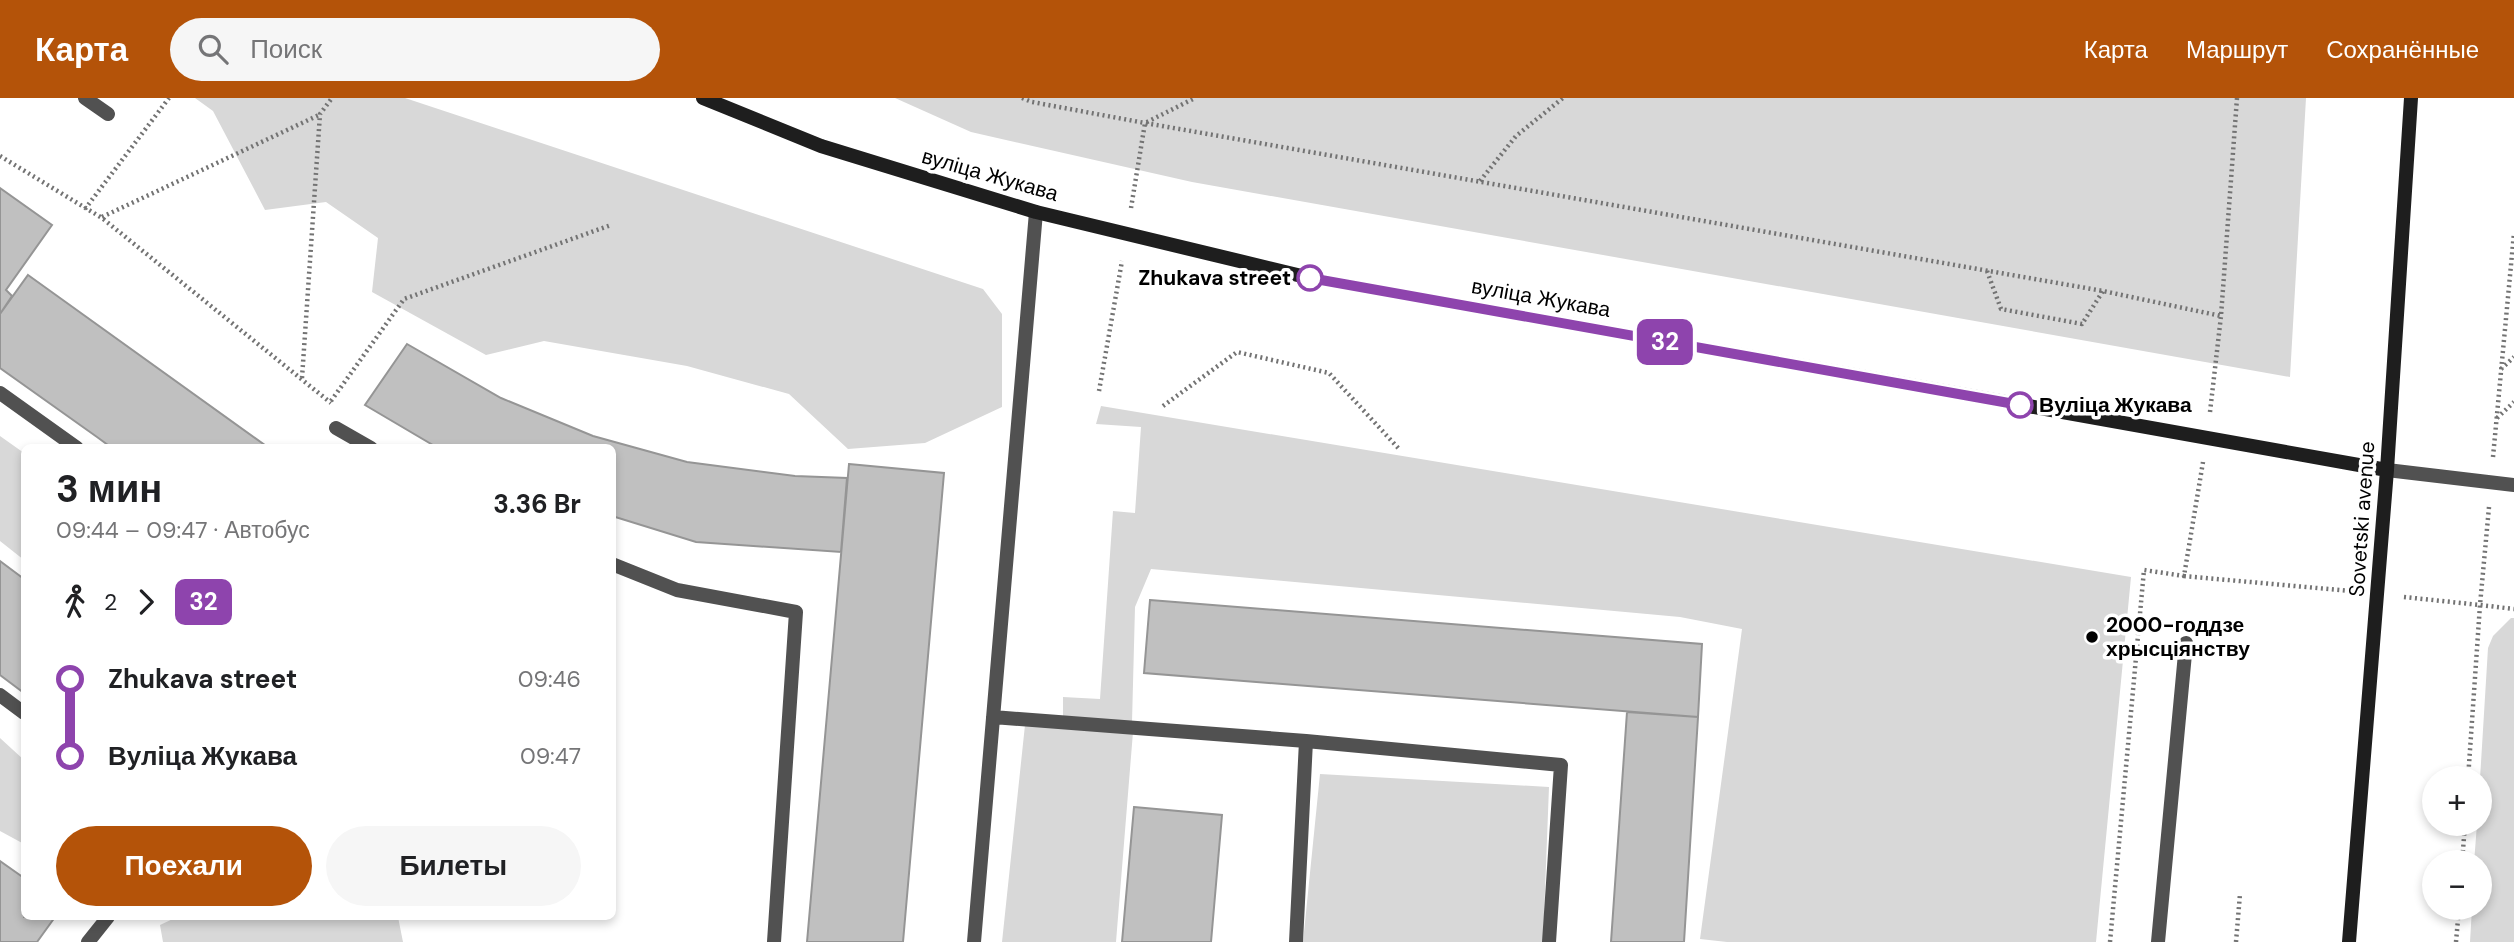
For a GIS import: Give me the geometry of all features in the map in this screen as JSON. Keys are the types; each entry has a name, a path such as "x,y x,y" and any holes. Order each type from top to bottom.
{"street":[{"path":"85,98 108,114"},
{"name":"вуліца Жукава","path":"703,98 821,146 1035,212 1310,278 2387,470 2514,485"},
{"name":"Sovetski avenue","path":"2349,942 2387,470 2411,98"},
{"path":"974,942 1035,212"},
{"path":"0,393 71,444"},
{"path":"336,428 363,444"},
{"path":"616,566 677,590 796,612 774,942"},
{"path":"2158,942 2186,643"},
{"path":"0,695 21,711"},
{"path":"993,717 1306,741 1561,765 1549,942"},
{"path":"1296,942 1306,741"},
{"path":"88,942 106,920"}],"path":[{"path":"85,209 169,98"},
{"path":"102,218 320,114 332,98"},
{"path":"1022,98 1145,123 2103,291 2221,316"},
{"path":"1145,123 1195,98"},
{"path":"1480,182 1517,136 1563,98"},
{"path":"2184,576 2207,439 2221,316 2237,98"},
{"path":"302,379 320,114"},
{"path":"0,156 102,218 331,402 336,428"},
{"path":"331,402 404,299 611,225"},
{"path":"2469,766 2480,605 2514,233"},
{"path":"1987,271 2001,309 2082,324 2103,291"},
{"path":"1163,406 1237,352 1329,373 1401,450"},
{"path":"2501,370 2514,357"},
{"path":"2497,418 2514,402"},
{"path":"2504,411 2514,412"},
{"path":"2110,942 2144,570 2514,609"},
{"path":"2236,942 2240,894"},
{"path":"2456,942 2458,920"}],"shaded area":[{"path":"195,98 405,98 983,289 1002,314 1002,407 925,443 848,449 789,394 687,366 544,341 486,355 372,292 378,238 326,202 265,210 213,111"},
{"path":"895,98 2306,98 2290,377 1192,182 971,132"},
{"path":"1101,406 2131,577 2096,942 1727,942 1700,939 1742,629 1680,617 1151,569 1135,607 1132,722 1063,716 1063,697 1100,699 1113,511 1135,513 1141,427 1096,424"},
{"path":"0,436 21,451 21,558 0,541"},
{"path":"2514,618 2514,942 2470,942 2471,920 2492,920 2492,850 2475,850 2476,836 2492,836 2492,766 2481,766 2488,648 2493,636"},
{"path":"1025,725 1133,732 1116,942 1002,942"},
{"path":"0,738 21,757 21,842 0,831"},
{"path":"1320,774 1549,787 1543,942 1303,942"},
{"path":"171,920 399,920 403,942 163,942 160,925"}],"building":[{"path":"0,188 52,225 6,290 12,296 0,314"},
{"path":"28,275 263,444 106,444 0,368 0,314"},
{"path":"407,344 501,398 593,436 687,462 795,476 847,478 841,552 696,542 616,517 616,444 431,444 365,405"},
{"path":"849,464 944,473 903,942 807,942"},
{"path":"0,561 21,577 21,691 0,675"},
{"path":"1150,600 1702,644 1698,717 1144,673"},
{"path":"1627,712 1698,717 1684,942 1611,942"},
{"path":"1134,807 1222,815 1211,942 1122,942"},
{"path":"0,861 21,876 21,920 53,920 37,942 0,942"}],"bus line":[{"name":"32","path":"1310,278 2020,405"}],"place":[{"name":"Zhukava street","path":"1310,278"},
{"name":"Вуліца Жукава","path":"2020,405"},
{"name":"2000-годдзе хрысціянству","path":"2092,637"}]}
